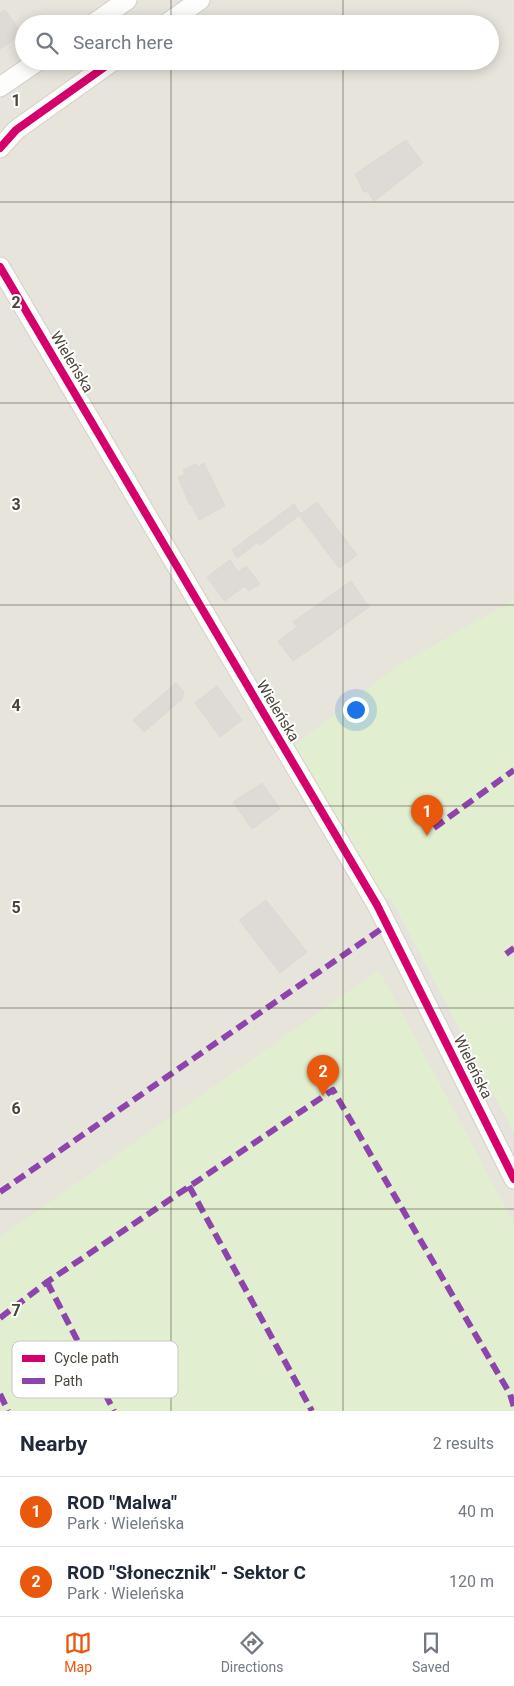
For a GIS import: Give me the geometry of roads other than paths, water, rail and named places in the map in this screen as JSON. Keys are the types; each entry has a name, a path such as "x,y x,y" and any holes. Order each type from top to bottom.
{"street":[{"path":"106,15 127,0"},
{"path":"179,15 200,0"},
{"path":"0,87 25,70"},
{"path":"0,148 16,130 100,70"},
{"name":"Wieleńska","path":"0,267 377,905 514,1180"}],"place":[{"name":"ROD \"Malwa\"","path":"427,836"},
{"name":"ROD \"Słonecznik\" - Sektor C","path":"323,1096"}]}
